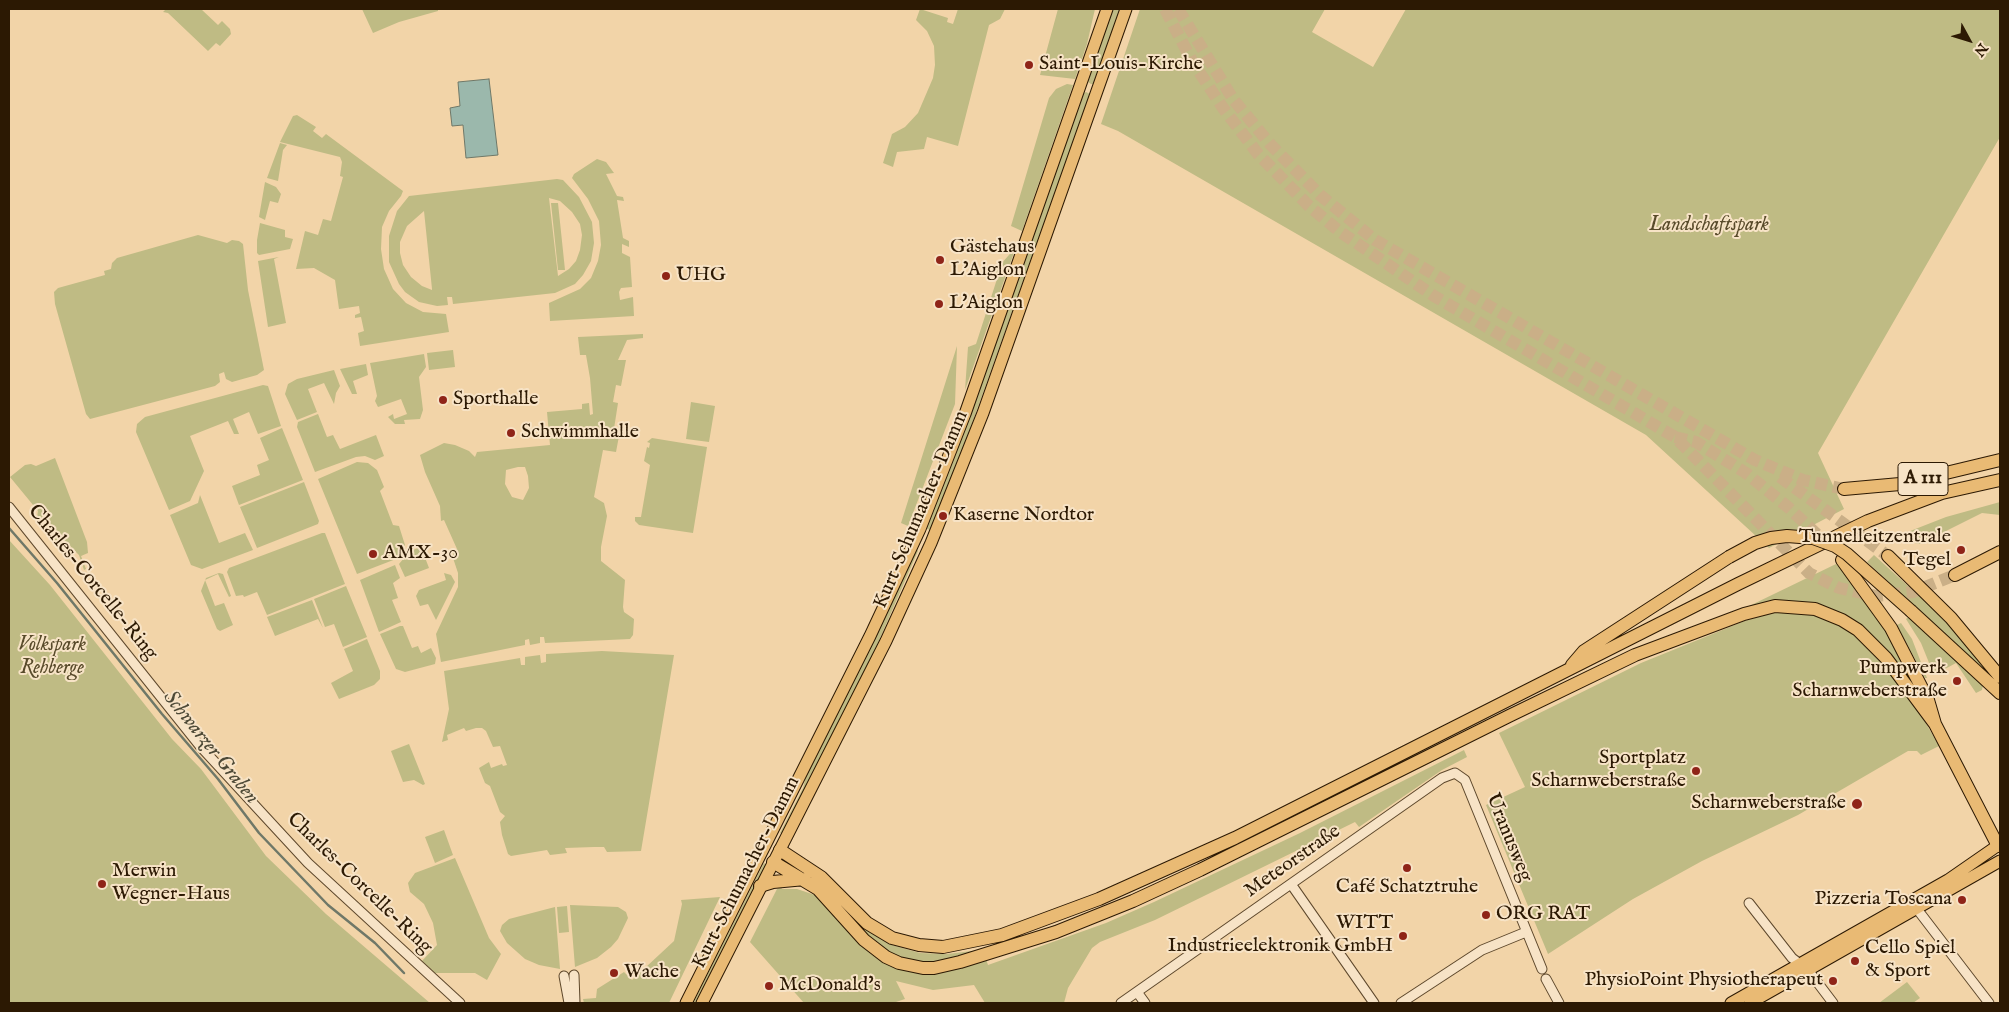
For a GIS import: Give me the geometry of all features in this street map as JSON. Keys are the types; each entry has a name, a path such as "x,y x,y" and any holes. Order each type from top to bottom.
{"highway":[{"name":"A 111","path":"1844,488 1900,484 2000,460"},
{"path":"780,850 821,877 867,923 892,938 932,947 988,939 1098,899 1227,841 1868,521 1942,493 2000,480"},
{"path":"1567,670 1584,651 1729,557 1755,543 1771,538 1801,536 1830,544 1847,554 2000,693"},
{"path":"1955,575 2000,552"},
{"path":"1888,556 1946,613 2000,677"},
{"path":"1842,560 1891,628 1928,700 1935,724"},
{"path":"773,862 818,889 864,940 886,957 899,963 923,968 934,968 960,962 1056,932 1133,901 1200,870 1635,655 1744,614 1775,606 1815,609 1842,620 1858,630 1886,658 1935,724 2000,846"},
{"path":"760,886 774,882 804,879"}],"main road":[{"name":"Kurt-Schumacher-Damm","path":"686,1003 870,636 916,537 965,414 1107,9"},
{"name":"Kurt-Schumacher-Damm","path":"702,1003 886,641 932,543 983,413 1126,9"},
{"path":"916,537 932,543"},
{"path":"1750,1003 2000,846"},
{"path":"762,850 780,850"},
{"path":"762,850 773,862"},
{"path":"1730,1003 1803,968 1917,909 2000,861"}],"street":[{"name":"Charles-Corcelle-Ring","path":"9,507 200,746 308,863 460,1003"},
{"name":"Meteorstraße","path":"1121,1003 1450,774 1462,776"},
{"name":"Uranusweg","path":"1462,776 1542,970"},
{"path":"1292,884 1374,1003"},
{"path":"1749,903 1833,1003"},
{"path":"1917,909 1989,1003"},
{"path":"1401,1003 1482,950 1526,932"},
{"path":"569,1003 569,975 576,1003"},
{"path":"1546,979 1559,1003"},
{"path":"1137,992 1145,1003"}],"green space":[{"path":"166,9 201,9 218,25 222,21 230,29 231,34 220,46 216,43 208,51 168,13 163,12"},
{"path":"362,9 438,9 438,11 399,22 373,33"},
{"path":"920,9 948,18 947,22 953,24 958,9 1005,9 1000,19 989,25 958,146 927,137 924,149 897,152 893,167 883,163 892,134 905,127 918,113 933,78 935,65 934,46 927,31 916,20"},
{"path":"1058,9 1095,9 1087,44 1075,79 1040,75"},
{"path":"1112,9 1120,9 1093,84 1091,84 1088,82"},
{"name":"Landschaftspark","path":"1140,9 1325,9 1312,32 1373,67 1406,9 2000,9 2000,137 1818,453 1844,509 1769,548 1646,435 1118,131 1101,124"},
{"path":"1067,84 1073,85 1022,231 1011,226 1049,98 1056,89"},
{"path":"1084,93 1090,94 1089,97 969,432 930,530 925,528 955,455"},
{"path":"297,115 316,127 313,131 322,138 326,134 403,191 389,211 382,227 381,249 384,269 393,289 406,303 423,312 446,314 449,332 360,346 358,333 364,331 361,317 355,318 355,315 360,313 359,306 339,309 335,280 314,268 296,269 305,231 318,235 323,219 331,221 343,177 340,176 342,162 340,157 280,142 293,116"},
{"path":"280,143 287,145 283,150 278,181 267,178"},
{"path":"597,159 606,162 614,173 606,174 617,196 623,197 624,201 617,200 623,238 629,241 629,247 622,244 622,253 630,257 632,287 621,288 619,292 620,300 633,297 634,316 550,321 549,303 580,289 591,278 598,261 601,245 599,221 588,199 572,178 574,174"},
{"path":"557,179 563,180 579,197 592,222 594,243 591,261 575,284 555,293 453,304 452,297 447,297 448,305 437,306 419,302 405,292 399,284 389,262 389,236 397,211 409,196","holes":["549,198 560,201 572,212 580,224 582,235 576,261 569,269 558,276","424,211 432,289 432,290 422,286 411,277 403,265 400,253 400,242 407,226"]},
{"path":"265,182 276,187 281,194 278,203 270,201 265,220 259,217"},
{"path":"551,203 558,203 565,270 558,270"},
{"path":"260,223 285,230 285,237 293,239 290,249 259,255 257,253 257,240"},
{"path":"198,235 227,243 232,240 239,241 243,244 248,290 264,370 257,375 232,382 226,379 224,372 219,374 220,382 215,386 90,419 86,414 55,304 54,292 58,288 105,275 104,271 111,269 112,263 117,258"},
{"path":"1016,247 965,390 968,347 976,344 997,279 993,273"},
{"path":"279,257 274,259 286,323 268,327 258,261"},
{"path":"643,334 643,338 627,340 618,360 626,360 621,386 616,385 613,402 618,403 613,435 619,436 616,452 603,450 594,497 604,503 607,516 601,547 601,561 625,580 623,607 624,612 634,619 633,635 630,639 545,643 544,637 540,637 540,643 530,645 529,639 525,640 525,645 441,662 436,634 458,587 458,573 453,558 453,552 457,549 444,520 441,521 440,506 425,472 420,455 444,443 469,451 475,457 477,452 550,445 547,412 582,409 582,404 589,403 590,415 593,414 586,355 580,355 578,337","holes":["525,467 529,488 523,500 512,497 505,484 506,470"]},
{"path":"957,346 955,404 908,526 901,523"},
{"path":"453,350 455,367 429,370 427,353"},
{"path":"424,354 426,367 419,377 423,410 420,419 404,420 405,424 395,424 388,417 393,414 394,419 407,414 401,399 378,407 375,401 377,396 370,363"},
{"path":"366,364 368,375 353,381 357,394 352,394 340,369"},
{"path":"334,370 340,386 336,393 334,404 324,383 308,389 317,412 297,420 285,394 288,384 297,379"},
{"path":"263,385 268,386 281,426 258,434 249,412 233,419 239,434 234,434 228,421 190,436 204,471 190,501 169,510 136,432 137,424 145,417"},
{"path":"691,402 715,406 709,442 686,439"},
{"path":"318,414 327,437 333,435 340,449 376,435 384,456 375,460 365,456 356,457 315,472 297,427 298,422"},
{"path":"282,428 303,480 239,505 232,486 260,475 257,465 269,460 260,438"},
{"path":"652,438 707,447 693,533 639,525 635,521 635,517 641,517 650,465 644,461 647,447 649,448 650,443 647,442"},
{"path":"55,458 87,542 88,553 81,556 86,569 84,570 79,555 69,545 63,550 37,518 38,511 10,477 25,465 31,464 36,466"},
{"path":"357,462 368,463 377,470 384,487 380,491 393,525 399,526 405,545 396,559 357,574 318,479"},
{"path":"304,482 319,521 318,524 257,548 240,507"},
{"path":"200,495 219,543 245,533 253,550 202,569 191,565 170,515 198,503"},
{"path":"2000,502 2000,515 1982,513 1920,544 1902,541 1900,535 1946,517"},
{"path":"325,533 345,584 267,615 257,592 244,597 243,595 236,596 227,572 229,568"},
{"name":"Volkspark Rehberge","path":"9,540 50,585 172,739 201,769 266,856 326,914 430,1003 9,1003"},
{"path":"421,547 429,568 405,577 399,564 410,551"},
{"path":"917,549 918,551 874,652 783,834 780,833 803,788 806,776"},
{"path":"1874,555 1950,624 1998,683 1867,562"},
{"path":"1836,564 1853,583 1888,635 1916,689 1896,662 1812,603 1790,601 1745,608"},
{"path":"395,565 400,578 393,583 398,598 392,600 401,622 379,632 360,580"},
{"path":"219,573 223,574 231,596 229,597 218,574 205,580"},
{"path":"444,573 451,575 455,582 436,620 428,604 420,606 416,596 419,590 446,580"},
{"path":"205,580 215,606 224,603 233,625 220,631 217,629 201,591"},
{"path":"346,586 367,637 343,647 334,624 325,627 314,599"},
{"path":"312,600 323,628 318,619 275,636 267,617"},
{"name":"Sportplatz Scharnweberstraße","path":"1785,610 1813,615 1840,624 1866,645 1889,670 1924,720 1939,746 1921,755 1917,751 1908,751 1798,815 1702,861 1633,899 1548,954 1486,805 1525,787 1499,733 1641,663 1747,620"},
{"path":"1909,616 1983,685 1982,690 1976,693 1956,663 1934,675 1921,643 1906,619"},
{"path":"1901,623 1912,639 1927,678 1925,678 1897,625"},
{"path":"403,626 412,648 418,646 421,653 431,648 436,658 435,664 405,672 396,669 380,634"},
{"path":"367,639 380,671 380,679 374,685 339,699 331,683 353,671 344,649"},
{"path":"602,651 674,655 641,851 607,852 604,847 565,848 567,853 550,855 547,850 511,856 508,854 500,822 505,816 500,812 490,786 485,783 479,768 489,762 491,768 502,764 503,766 507,765 500,746 493,747 486,731 482,728 466,731 464,728 447,735 448,740 442,742 449,709 444,671 520,658 521,665 525,665 525,657 540,655 541,663 546,662 546,654"},
{"path":"409,744 425,784 423,785 414,780 403,782 391,751"},
{"path":"1464,750 1467,757 1442,770 1359,827 1355,822 1155,920 1100,942 1092,948 1068,988 1064,1003 985,1003 974,985 933,990 896,981 905,999 893,1003 804,1003 750,942 777,889 781,887 782,889 797,889 818,896 871,954 894,967 909,972 939,973 986,959 988,965 1106,923 1154,902 1300,833"},
{"path":"444,830 453,855 435,863 425,837"},
{"path":"455,858 489,938 501,954 487,980 475,973 434,973 421,962 437,945 433,923 424,904 410,892 408,883 415,873"},
{"path":"764,863 766,865 695,1003 693,1003"},
{"path":"720,897 669,1003 584,1003 583,999 596,998 597,989 624,972 632,980 674,941 682,904 681,900"},
{"path":"570,905 618,907 626,912 628,918 618,939 611,947 597,958 575,967"},
{"path":"567,906 569,932 559,933 557,907"},
{"path":"555,907 560,969 539,965 525,959 507,943 500,931 502,925 509,919"},
{"path":"856,922 892,945 920,953 947,954 980,950 941,963 908,961 876,945"},
{"path":"1907,982 1920,998 1913,1003 1879,1003"}],"shaded area":[{"path":"489,79 498,155 466,158 463,125 452,126 450,108 460,106 458,82"}],"waterway":[{"name":"Schwarzer Graben","path":"9,528 57,583 162,714 218,779 259,833 328,905 375,943 404,973"}],"tunnel":[{"path":"1165,9 1192,61 1223,108 1258,154 1309,206 1339,231 1434,296 1675,437 1809,573 1839,588 1876,596 1913,592 1955,575"},
{"path":"1178,9 1233,99 1270,144 1320,195 1375,240 1755,460 1803,480 1844,489"},
{"path":"1675,437 1696,442 1746,473 1789,508 1826,543"},
{"path":"1780,477 1888,556"}],"place":[{"name":"Saint-Louis-Kirche","path":"1029,65"},
{"name":"Gästehaus L’Aiglon","path":"940,260"},
{"name":"UHG","path":"666,276"},
{"name":"L'Aiglon","path":"939,304"},
{"name":"Sporthalle","path":"443,400"},
{"name":"Schwimmhalle","path":"511,433"},
{"name":"Kaserne Nordtor","path":"943,516"},
{"name":"Tunnelleitzentrale Tegel","path":"1961,550"},
{"name":"AMX-30","path":"373,554"},
{"name":"Pumpwerk Scharnweberstraße","path":"1957,681"},
{"name":"Sportplatz Scharnweberstraße","path":"1696,771"},
{"name":"Scharnweberstraße","path":"1857,804"},
{"name":"Café Schatztruhe","path":"1407,868"},
{"name":"Merwin Wegner-Haus","path":"102,884"},
{"name":"Pizzeria Toscana","path":"1962,900"},
{"name":"ORG RAT","path":"1486,915"},
{"name":"WITT Industrieelektronik GmbH","path":"1403,936"},
{"name":"Cello Spiel & Sport","path":"1855,961"},
{"name":"Wache","path":"614,973"},
{"name":"PhysioPoint Physiotherapeut","path":"1833,981"},
{"name":"McDonald's","path":"769,986"}]}
